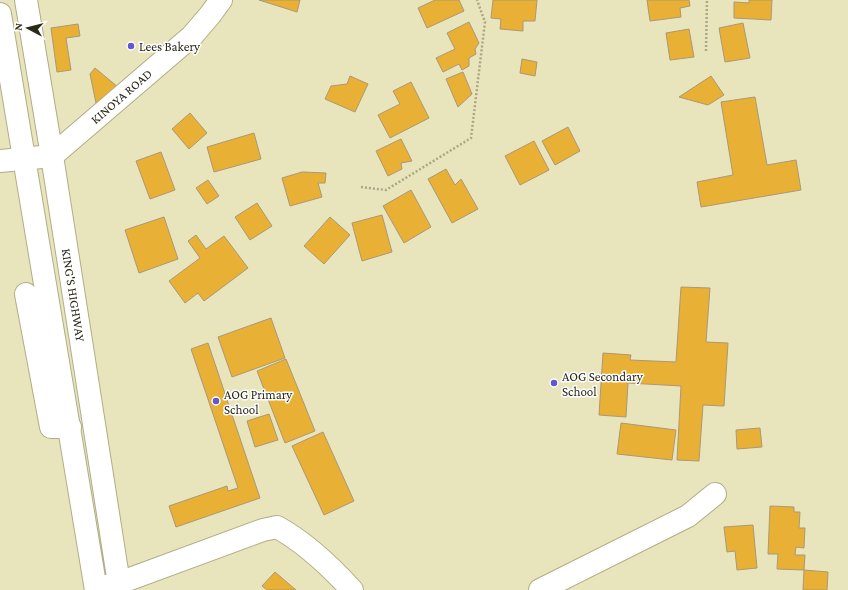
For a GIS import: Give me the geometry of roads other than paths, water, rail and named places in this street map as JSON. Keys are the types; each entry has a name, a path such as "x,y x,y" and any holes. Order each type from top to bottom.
{"main road":[{"name":"KING'S HIGHWAY","path":"26,0 52,156 119,587"},
{"name":"KINOYA ROAD","path":"52,156 192,36 210,15 220,0"},
{"name":"KING'S HIGHWAY","path":"0,14 96,590"},
{"path":"0,161 52,156"},
{"path":"26,294 51,427 70,427"},
{"path":"540,590 688,516 715,494"},
{"path":"96,590 119,587 263,530 277,528 289,534 330,566 352,590"}],"place":[{"name":"Lees Bakery","path":"131,46"},
{"name":"AOG Secondary School","path":"554,383"},
{"name":"AOG Primary School","path":"216,401"}]}
